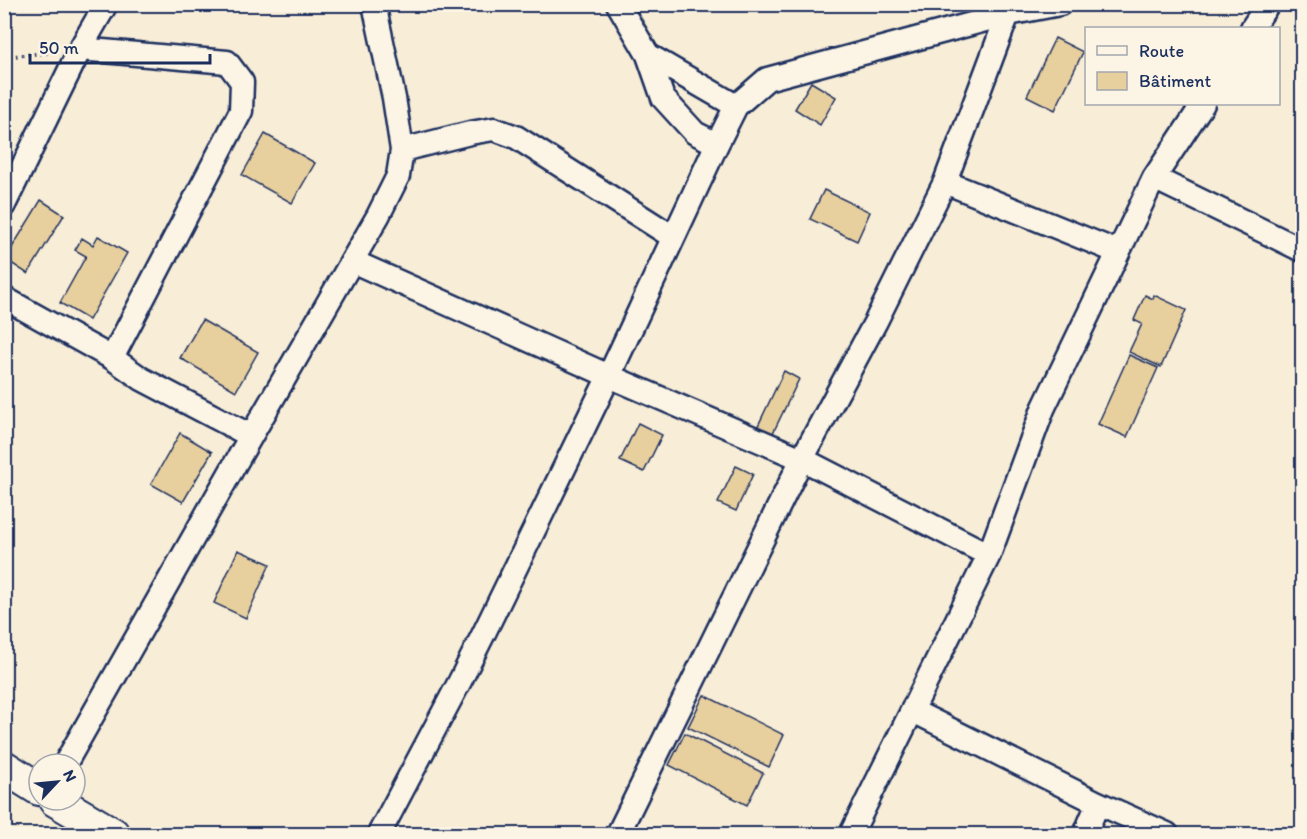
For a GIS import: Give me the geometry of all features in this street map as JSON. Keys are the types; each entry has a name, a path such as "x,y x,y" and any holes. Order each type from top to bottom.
{"main road":[{"path":"4,767 27,781"},
{"path":"75,812 113,834"}],"street":[{"path":"4,205 80,49 106,4"},
{"path":"72,752 378,216 398,176 402,150 394,98 374,4"},
{"path":"618,4 648,56 663,98 695,133 717,144"},
{"path":"379,834 460,681 609,376 736,106 767,79 1008,14 1060,4"},
{"path":"1253,27 1268,4"},
{"path":"618,834 802,459 876,321 945,182 1008,14"},
{"path":"80,49 228,62 242,82 241,111 112,358"},
{"path":"648,56 736,106"},
{"path":"851,834 989,555 1043,409 1118,252 1154,178 1202,105"},
{"path":"402,150 494,129 516,137 673,237"},
{"path":"1154,178 1302,250"},
{"path":"945,182 1118,252"},
{"path":"352,261 802,459 989,555"},
{"path":"4,298 112,358 142,379 251,436"},
{"path":"913,711 1098,803 1167,834"},
{"path":"1085,834 1098,803"}],"path":[{"path":"4,57 80,49"}],"building":[{"path":"1055,38 1083,52 1055,110 1027,96"},
{"path":"811,82 836,97 820,125 795,109"},
{"path":"265,134 315,163 292,203 242,175"},
{"path":"824,190 870,212 857,241 810,219"},
{"path":"41,200 64,215 28,274 5,259"},
{"path":"98,236 127,253 89,320 60,303 86,256 75,250 82,238 93,245"},
{"path":"1145,295 1153,299 1154,295 1186,310 1161,367 1129,352 1142,324 1134,320"},
{"path":"202,320 258,352 236,391 180,358"},
{"path":"1129,355 1158,368 1127,437 1098,424"},
{"path":"784,371 799,379 771,437 756,430"},
{"path":"638,423 662,435 644,472 620,461"},
{"path":"180,433 212,452 183,502 151,484"},
{"path":"736,466 753,474 736,511 718,503"},
{"path":"238,550 270,564 246,618 214,603"},
{"path":"704,695 784,735 769,767 688,727"},
{"path":"685,733 763,773 747,805 669,765"}]}
